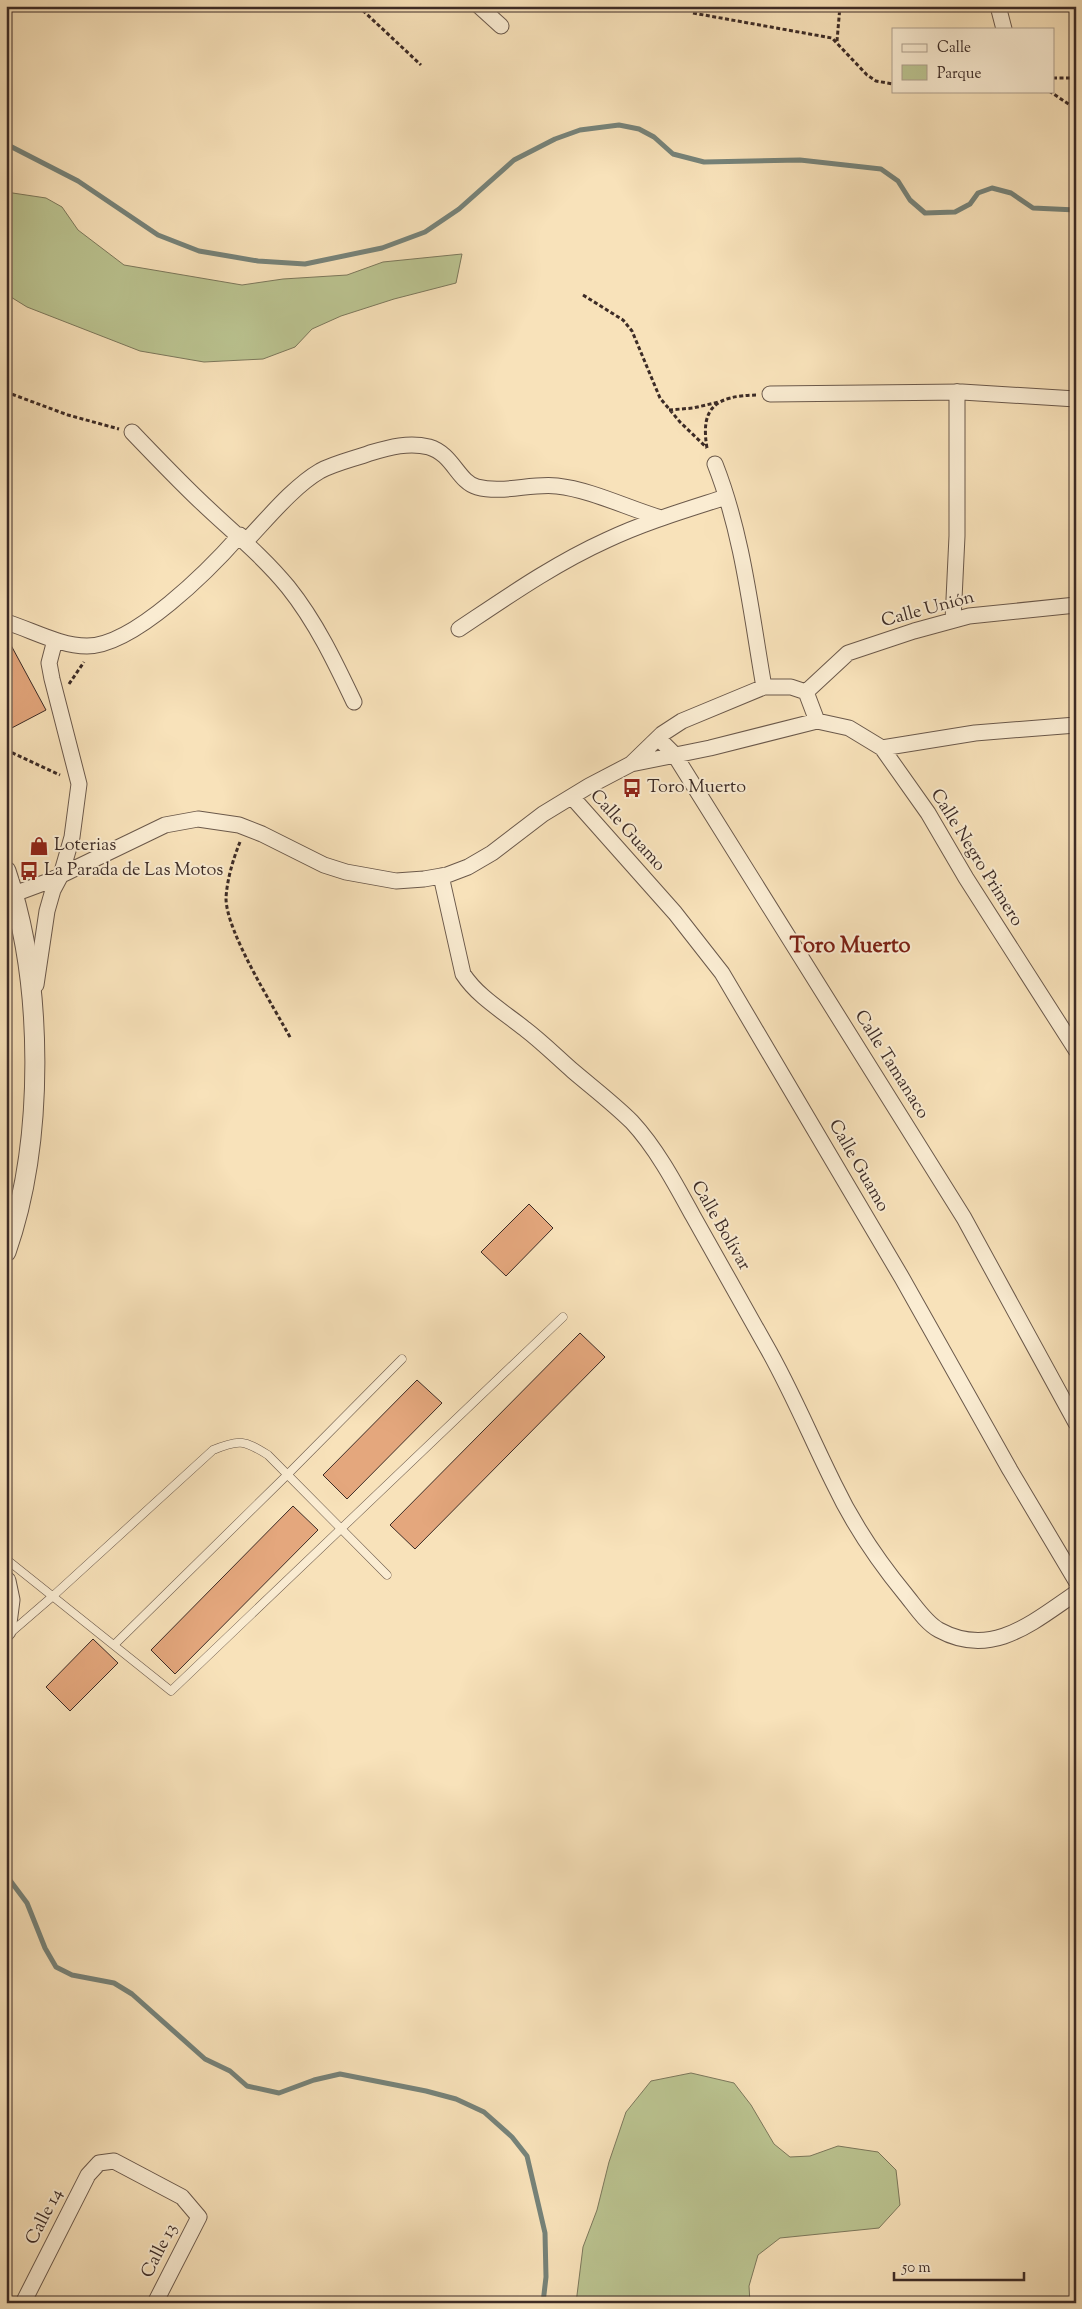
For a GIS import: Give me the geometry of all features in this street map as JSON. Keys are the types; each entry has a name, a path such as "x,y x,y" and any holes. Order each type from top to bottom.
{"street":[{"path":"479,6 501,26"},
{"path":"998,6 1004,28"},
{"path":"953,620 957,536 958,392"},
{"path":"770,394 958,392 1076,399"},
{"path":"132,432 199,500 243,538 289,588 309,616 327,647 354,702"},
{"path":"6,622 74,645 90,646 107,642 128,632 178,598 319,472 380,450 411,444 430,447 442,452 471,484 478,487 503,488 555,485 661,518"},
{"path":"715,464 726,497 745,580 764,687"},
{"path":"459,630 547,571 608,539 661,518 726,497"},
{"name":"Calle Unión","path":"806,692 848,653 953,620 1007,611 1076,605"},
{"path":"33,1027 41,938 53,890 61,875 73,830 79,784 50,663 55,640"},
{"path":"14,894 61,875 165,825 182,820 198,819 246,827 324,865 346,872 396,881 441,876 476,863 572,797 631,764 658,738 682,720 764,687 791,687 806,692 816,721 631,764"},
{"name":"Calle Negro Primero","path":"816,721 849,728 882,748 928,813 971,886 1076,1050"},
{"path":"882,748 974,733 1076,725"},
{"name":"Calle Tamanaco","path":"658,738 674,754 964,1218 1076,1423"},
{"name":"Calle Guamo","path":"572,797 675,913 722,973 902,1278 1010,1470 1076,1581"},
{"path":"6,871 14,894 28,964 33,1027 34,1083 31,1138 24,1186 6,1252"},
{"name":"Calle Bolívar","path":"441,876 459,961 468,982 614,1106 642,1134 681,1194 783,1376 834,1486 851,1515 893,1579 936,1629 963,1639 978,1642 993,1640 1036,1620 1076,1593"},
{"path":"6,1581 10,1600 6,1631"},
{"name":"Calle 14","path":"23,2303 88,2175 99,2163 114,2162 182,2197 199,2217"},
{"name":"Calle 13","path":"155,2303 199,2217"}],"lane":[{"path":"6,1559 171,1691 563,1318"},
{"path":"114,1645 402,1359"},
{"path":"6,1636 53,1596 213,1450 233,1442 250,1444 268,1455 387,1575"}],"path":[{"path":"358,6 421,65"},
{"path":"837,42 840,6"},
{"path":"693,13 797,30 832,38 867,75 876,81 892,84"},
{"path":"1054,78 1076,78"},
{"path":"1050,92 1076,109"},
{"path":"583,295 623,320 632,331 660,398 669,410 708,448"},
{"path":"6,392 68,416 132,432"},
{"path":"669,410 693,408 746,395 770,394"},
{"path":"715,464 708,448 705,424 713,407 722,401"},
{"path":"60,708 69,683 82,664 107,642"},
{"path":"6,750 79,784"},
{"path":"246,827 227,887 228,916 235,935 291,1039"}],"green space":[{"path":"6,192 46,198 62,207 78,230 124,265 242,285 283,279 347,275 383,262 462,254 456,283 394,299 341,316 312,329 295,347 263,359 204,362 140,351 27,307 6,294"},
{"path":"691,2073 734,2083 751,2105 774,2144 790,2157 810,2156 838,2146 878,2152 896,2170 900,2205 879,2228 780,2238 758,2255 749,2286 750,2303 576,2303 583,2247 597,2210 609,2162 626,2112 651,2081"}],"building":[{"path":"6,636 46,710 6,731"},
{"path":"529,1204 553,1228 506,1276 481,1252"},
{"path":"580,1333 605,1357 415,1549 390,1525"},
{"path":"417,1380 442,1403 347,1499 323,1475"},
{"path":"293,1506 318,1530 175,1674 151,1650"},
{"path":"93,1639 118,1663 70,1711 46,1687"}],"waterway":[{"path":"6,144 78,181 158,235 199,251 258,261 305,264 382,248 425,232 459,209 514,160 555,139 580,130 619,125 639,129 654,137 673,154 704,162 800,160 881,169 898,181 910,200 925,213 955,212 970,204 978,193 992,188 1011,193 1033,208 1076,210"},
{"path":"6,1875 27,1903 45,1948 56,1967 72,1975 114,1983 132,1994 205,2059 230,2071 247,2086 279,2093 314,2080 340,2074 426,2091 456,2099 484,2112 512,2137 527,2156 545,2233 546,2277 543,2303"}],"place":[{"name":"Toro Muerto","path":"632,788"},
{"name":"Loterias","path":"39,846"},
{"name":"La Parada de Las Motos","path":"29,871"}],"district":[{"name":"Toro Muerto","path":"850,947"}]}
